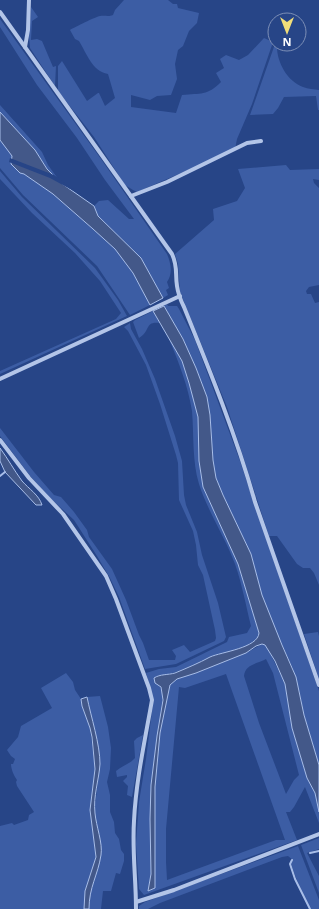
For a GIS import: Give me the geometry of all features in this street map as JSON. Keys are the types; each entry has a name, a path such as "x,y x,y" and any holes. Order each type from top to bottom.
{"street":[{"path":"25,47 28,30 29,0"},
{"path":"0,12 172,254 176,263 177,286 180,296 224,408 319,685"},
{"path":"131,196 167,182 247,143 260,141"},
{"path":"0,379 180,296"},
{"path":"0,440 29,478 63,514 106,576 149,688 152,700 135,799 133,852 136,909"},
{"path":"136,902 146,900 319,834"}],"shaded area":[{"path":"124,0 168,0 173,4 177,4 178,8 199,13 197,23 189,31 183,46 178,50 175,64 177,79 171,95 157,96 150,100 131,95 131,107 176,113 182,95 208,92 221,82 216,73 224,68 220,59 226,55 239,60 248,55 264,38 267,39 267,52 270,52 252,104 237,139 235,149 137,192 125,185 94,137 58,91 58,66 62,61 87,101 99,93 105,106 115,98 108,74 102,72 94,66 79,41 75,39 70,30 97,17 113,15 115,10"},
{"path":"31,7 38,17 32,21 31,40 37,39 42,41 53,67 56,66 55,86 30,48 29,37"},
{"path":"0,19 101,159 167,254 171,272 167,282 169,288 166,290 168,295 163,298 141,258 98,216 94,206 99,201 108,200 129,219 134,219 105,180 77,138 37,85 0,27"},
{"path":"272,52 277,52 284,70 292,80 303,87 319,90 319,110 316,96 284,97 273,114 250,115"},
{"path":"0,105 42,152 48,165 61,183 47,169 35,150 0,112"},
{"path":"0,112 35,150 47,169 61,183 94,206 98,216 141,258 163,298 150,305 133,273 115,249 53,194 24,174 20,173 11,164 12,156 0,140"},
{"path":"0,140 13,156 11,164 20,173 24,174 53,194 115,249 133,273 150,305 130,315 97,266 23,195 0,168"},
{"path":"286,165 290,170 319,169 319,180 313,179 314,183 319,188 319,285 309,287 306,291 307,294 311,294 315,303 319,302 319,585 310,568 303,568 297,564 277,536 269,536 227,407 180,292 178,264 175,254 214,220 213,209 237,201 245,188 238,169"},
{"path":"0,171 22,197 95,268 118,300 127,316 0,374 0,371 116,319 121,313 100,281 75,253 32,213 0,179"},
{"path":"167,304 168,306 177,306 195,340 240,461 319,691 319,765 304,715 293,669 270,617 262,595 251,554 216,478 207,397 183,339 164,306"},
{"path":"164,306 183,339 207,397 216,478 251,554 262,595 296,677 304,715 319,765 319,812 315,793 307,778 292,728 285,684 275,661 265,645 262,644 256,646 246,653 177,679 170,685 160,733 155,787 155,888 148,891 151,874 151,785 163,700 161,687 155,683 154,678 161,675 175,673 215,655 246,646 257,638 259,633 238,564 203,487 199,461 198,417 189,383 182,361 153,311"},
{"path":"153,311 160,323 149,325 143,335 139,338 133,322"},
{"path":"130,323 131,329 142,349 155,379 175,436 182,461 186,505 197,532 202,555 218,603 226,637 224,641 176,664 145,669 119,597 97,556 74,520 49,497 31,477 0,436 0,428 34,472 54,495 61,497 87,530 89,537 112,569 126,600 149,660 175,660 176,656 172,650 184,645 190,652 215,641 215,630 203,575 198,565 193,531 179,500 178,463 176,455 146,365 128,331 124,327"},
{"path":"169,339 182,361 196,406 198,417 199,461 203,487 238,564 259,633 257,638 246,646 215,655 178,671 157,676 163,696 151,785 151,874 148,891 155,888 155,787 160,733 170,685 177,679 246,653 262,644 268,649 285,684 292,728 307,778 315,793 319,812 319,823 305,787 294,807 290,812 286,812 297,840 144,895 139,889 136,844 139,802 153,703 146,673 159,669 176,667 227,642 229,637 247,633 251,626 235,564 207,505 199,484 194,457 192,411 183,375","holes":["266,659 273,673 299,775 294,780 286,794 259,723 244,676 249,667","226,674 285,840 276,840 167,880 166,829 179,687 185,688"]},
{"path":"0,448 22,481 41,501 42,505 36,505 5,472 0,461"},
{"path":"318,632 319,636 319,679 304,634"},
{"path":"66,673 73,682 75,690 81,699 90,728 95,769 90,810 96,857 85,891 84,909 0,909 0,826 12,823 14,825 28,820 29,815 34,812 17,786 17,780 11,766 15,759 7,750 18,737 21,726 52,708 41,688"},
{"path":"100,696 108,727 111,748 110,769 107,782 110,795 110,812 114,822 115,833 119,839 121,850 124,854 124,861 120,874 116,873 111,891 103,891 101,909 89,909 89,896 101,855 100,843 96,828 95,806 100,757 87,697"},
{"path":"87,697 100,756 95,794 95,807 101,855 90,894 89,909 84,909 85,891 96,857 90,810 95,769 92,737 81,699"},
{"path":"143,735 132,797 127,795 128,786 123,781 127,775 117,777 116,771 135,758 134,741"},
{"path":"319,838 319,849 307,853 319,876 319,893 301,845"},
{"path":"298,846 319,900 319,909 310,909 291,864 293,860 288,856 160,903 148,909 139,909 139,906 145,902"}],"pier":[{"path":"10,158 54,175 83,196 50,178 9,162"}],"waterway":[{"path":"0,476 5,472"},
{"path":"310,853 319,851"},
{"path":"292,860 290,864 295,879 310,909"}]}
